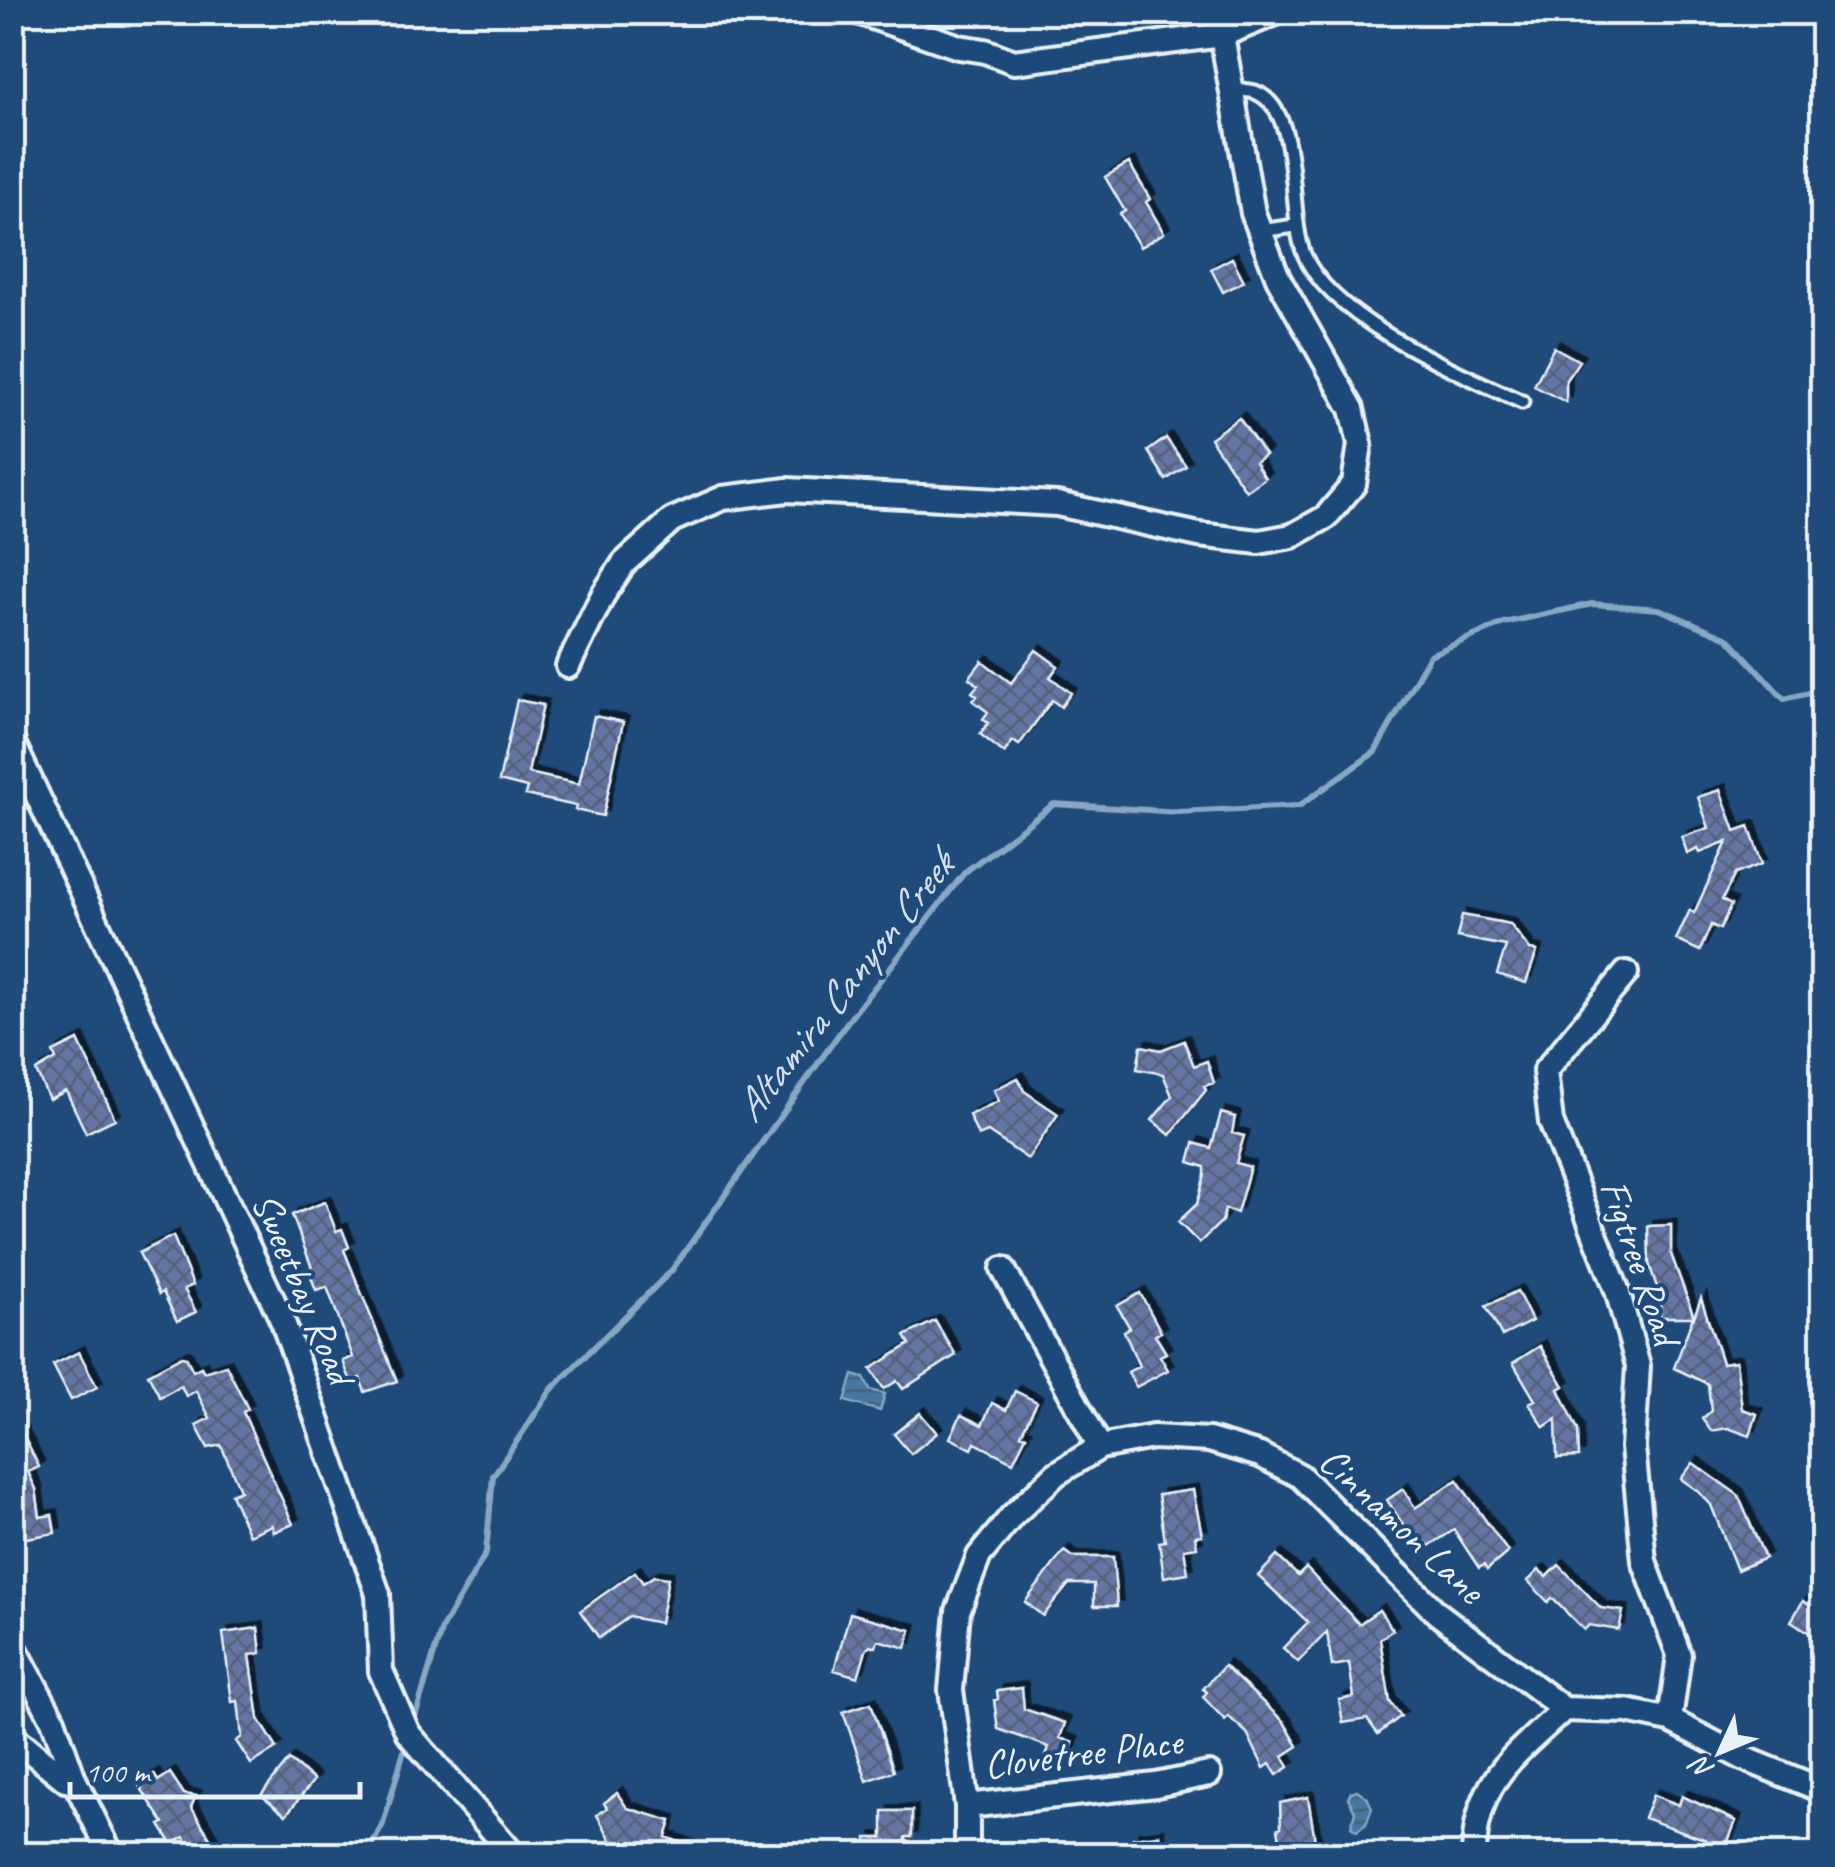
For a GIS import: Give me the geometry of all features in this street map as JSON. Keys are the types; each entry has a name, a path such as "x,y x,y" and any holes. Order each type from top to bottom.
{"street":[{"path":"858,12 959,48 984,51 1014,62 1278,12"},
{"path":"568,666 624,562 672,520 723,498 788,490 1061,504 1199,535 1258,542 1292,536 1326,516 1354,484 1360,444 1352,409 1278,278 1253,213 1221,24"},
{"name":"Sweetbay Road","path":"12,742 283,1322 378,1594 382,1671 408,1732 513,1854"},
{"name":"Figtree Road","path":"1626,973 1545,1071 1551,1122 1617,1290 1638,1366 1633,1447 1644,1562 1679,1655 1670,1720"},
{"path":"1003,1269 1100,1447"},
{"name":"Cinnamon Lane","path":"968,1854 967,1806 950,1690 958,1611 979,1556 1012,1516 1056,1474 1100,1447 1154,1437 1209,1440 1260,1454 1300,1476 1436,1613 1564,1709"},
{"path":"12,1644 53,1720 74,1779 111,1854"},
{"path":"1474,1854 1490,1782 1564,1709 1627,1711 1670,1720 1743,1758 1822,1790"},
{"path":"12,1736 66,1780 74,1779"},
{"name":"Clovetree Place","path":"967,1806 1156,1786 1210,1774"}],"lane":[{"path":"1232,90 1256,92 1286,129 1295,226 1305,258 1335,298 1419,352 1522,402"},
{"path":"1260,231 1295,226"}],"water":[{"path":"853,1375 864,1378 870,1390 885,1394 880,1411 845,1401"},
{"path":"1357,1790 1367,1797 1372,1808 1366,1824 1357,1831 1351,1827 1355,1811 1348,1798"}],"building":[{"path":"1129,163 1164,233 1140,247 1120,214 1125,211 1105,177"},
{"path":"1232,258 1244,281 1223,292 1211,269"},
{"path":"1554,347 1579,361 1566,380 1566,402 1534,386"},
{"path":"1239,418 1265,455 1255,462 1265,478 1246,491 1210,438"},
{"path":"1166,438 1186,466 1166,480 1148,451"},
{"path":"1036,650 1058,666 1050,677 1071,693 1061,707 1052,700 1019,745 1013,741 1004,753 980,734 988,723 983,719 988,712 973,701 977,696 972,692 978,685 969,678 982,661 1011,683"},
{"path":"517,700 543,705 528,773 579,784 594,716 623,722 603,816 525,795 527,788 499,781"},
{"path":"1720,790 1735,831 1749,826 1762,864 1735,874 1722,900 1731,905 1720,929 1711,925 1700,951 1676,940 1690,910 1694,913 1727,842 1687,854 1682,837 1709,828 1698,797"},
{"path":"1462,915 1510,924 1530,950 1537,951 1526,983 1497,974 1506,946 1457,937"},
{"path":"78,1040 115,1119 86,1133 66,1091 49,1099 36,1071 56,1059 53,1052"},
{"path":"1184,1041 1194,1066 1207,1061 1214,1083 1204,1086 1206,1090 1170,1135 1152,1120 1172,1096 1163,1074 1137,1069 1141,1046 1161,1050"},
{"path":"1018,1078 1024,1091 1058,1114 1028,1159 988,1132 978,1136 969,1115 999,1101 994,1090"},
{"path":"1221,1113 1235,1117 1232,1133 1244,1136 1236,1163 1250,1167 1237,1213 1225,1209 1222,1221 1199,1243 1178,1222 1197,1204 1205,1174 1205,1167 1189,1162 1194,1143 1211,1148"},
{"path":"325,1202 336,1231 342,1229 349,1247 344,1250 397,1381 365,1392 360,1378 351,1382 343,1361 353,1357 327,1287 316,1290 292,1215"},
{"path":"1671,1225 1671,1254 1694,1317 1701,1298 1722,1363 1736,1361 1742,1409 1757,1414 1750,1436 1728,1428 1711,1431 1702,1419 1711,1411 1708,1384 1674,1368 1693,1317 1660,1317 1660,1296 1649,1264 1648,1226"},
{"path":"173,1236 193,1285 184,1289 196,1312 177,1321 139,1253"},
{"path":"1517,1291 1532,1321 1502,1336 1486,1306"},
{"path":"1140,1293 1161,1332 1155,1335 1166,1353 1160,1356 1168,1370 1136,1387 1128,1372 1139,1366 1124,1331 1130,1328 1117,1306"},
{"path":"935,1321 956,1355 903,1389 897,1381 884,1389 871,1369 910,1344 905,1336"},
{"path":"1540,1346 1564,1386 1559,1389 1578,1430 1579,1457 1557,1458 1556,1419 1544,1427 1529,1403 1535,1400 1513,1363"},
{"path":"79,1352 97,1387 71,1400 53,1365"},
{"path":"182,1356 193,1371 226,1365 248,1409 243,1412 293,1524 274,1532 272,1525 249,1535 231,1494 240,1490 221,1445 208,1448 196,1425 210,1418 196,1391 186,1396 181,1386 160,1397 148,1374"},
{"path":"1015,1391 1037,1402 1013,1462 975,1443 972,1449 950,1438 961,1415 982,1425 992,1403 1006,1410"},
{"path":"12,1413 39,1467 28,1472 36,1489 40,1517 52,1515 55,1533 21,1539 16,1510 12,1510"},
{"path":"920,1413 937,1433 911,1454 894,1434"},
{"path":"1693,1463 1738,1495 1765,1558 1737,1570 1711,1505 1681,1479"},
{"path":"1457,1480 1508,1552 1487,1570 1484,1565 1479,1568 1454,1530 1429,1546 1426,1543 1418,1547 1387,1500 1403,1489 1415,1508"},
{"path":"1193,1490 1202,1535 1195,1536 1197,1547 1184,1549 1188,1573 1164,1577 1159,1542 1165,1541 1158,1495"},
{"path":"1064,1551 1072,1557 1113,1557 1117,1606 1094,1606 1094,1584 1069,1584 1043,1616 1025,1602"},
{"path":"1277,1556 1298,1576 1306,1568 1359,1624 1379,1610 1393,1630 1380,1639 1390,1702 1401,1716 1378,1734 1367,1719 1343,1723 1339,1700 1354,1697 1349,1663 1332,1666 1327,1632 1298,1662 1283,1648 1308,1622 1258,1576"},
{"path":"1559,1565 1601,1608 1623,1611 1619,1630 1589,1625 1584,1630 1552,1598 1548,1602 1528,1581 1539,1570 1547,1577"},
{"path":"635,1572 643,1583 654,1576 668,1578 660,1623 629,1617 599,1638 580,1611"},
{"path":"1803,1601 1822,1613 1822,1651 1808,1632 1791,1621"},
{"path":"850,1613 911,1630 906,1648 878,1640 876,1647 870,1645 866,1650 858,1677 834,1670"},
{"path":"258,1628 261,1653 250,1655 259,1719 277,1748 251,1764 236,1741 242,1737 238,1701 232,1702 223,1633"},
{"path":"1224,1666 1284,1722 1298,1746 1283,1756 1289,1767 1277,1775 1270,1764 1264,1768 1247,1733 1228,1716 1225,1720 1203,1697 1207,1692 1203,1689"},
{"path":"1022,1688 1024,1709 1065,1723 1060,1738 1073,1743 1064,1770 1044,1763 1049,1747 998,1729 994,1700 998,1699 997,1691"},
{"path":"871,1703 894,1771 867,1781 843,1712"},
{"path":"289,1760 314,1780 286,1815 261,1795"},
{"path":"170,1773 184,1794 196,1796 191,1807 220,1854 194,1854 184,1837 172,1844 160,1825 164,1823 138,1784 154,1774 158,1781"},
{"path":"617,1793 627,1808 671,1821 666,1837 709,1854 645,1854 629,1848 619,1854 597,1815"},
{"path":"1653,1795 1679,1805 1682,1796 1736,1821 1723,1854 1701,1854 1707,1840 1644,1818"},
{"path":"1308,1797 1317,1854 1282,1854 1280,1803"},
{"path":"883,1811 912,1811 912,1837 906,1837 906,1854 866,1854 867,1838 883,1838"},
{"path":"1159,1835 1161,1854 1135,1854 1133,1838"}],"waterway":[{"name":"Altamira Canyon Creek","path":"415,1717 442,1628 486,1553 493,1476 552,1389 672,1270 848,1021 965,872 1054,804 1179,812 1299,806 1375,752 1430,655 1504,623 1592,604 1659,609 1728,638 1784,699 1822,690"},
{"name":"Altamira Canyon Creek","path":"367,1854 383,1824 404,1751"}]}
